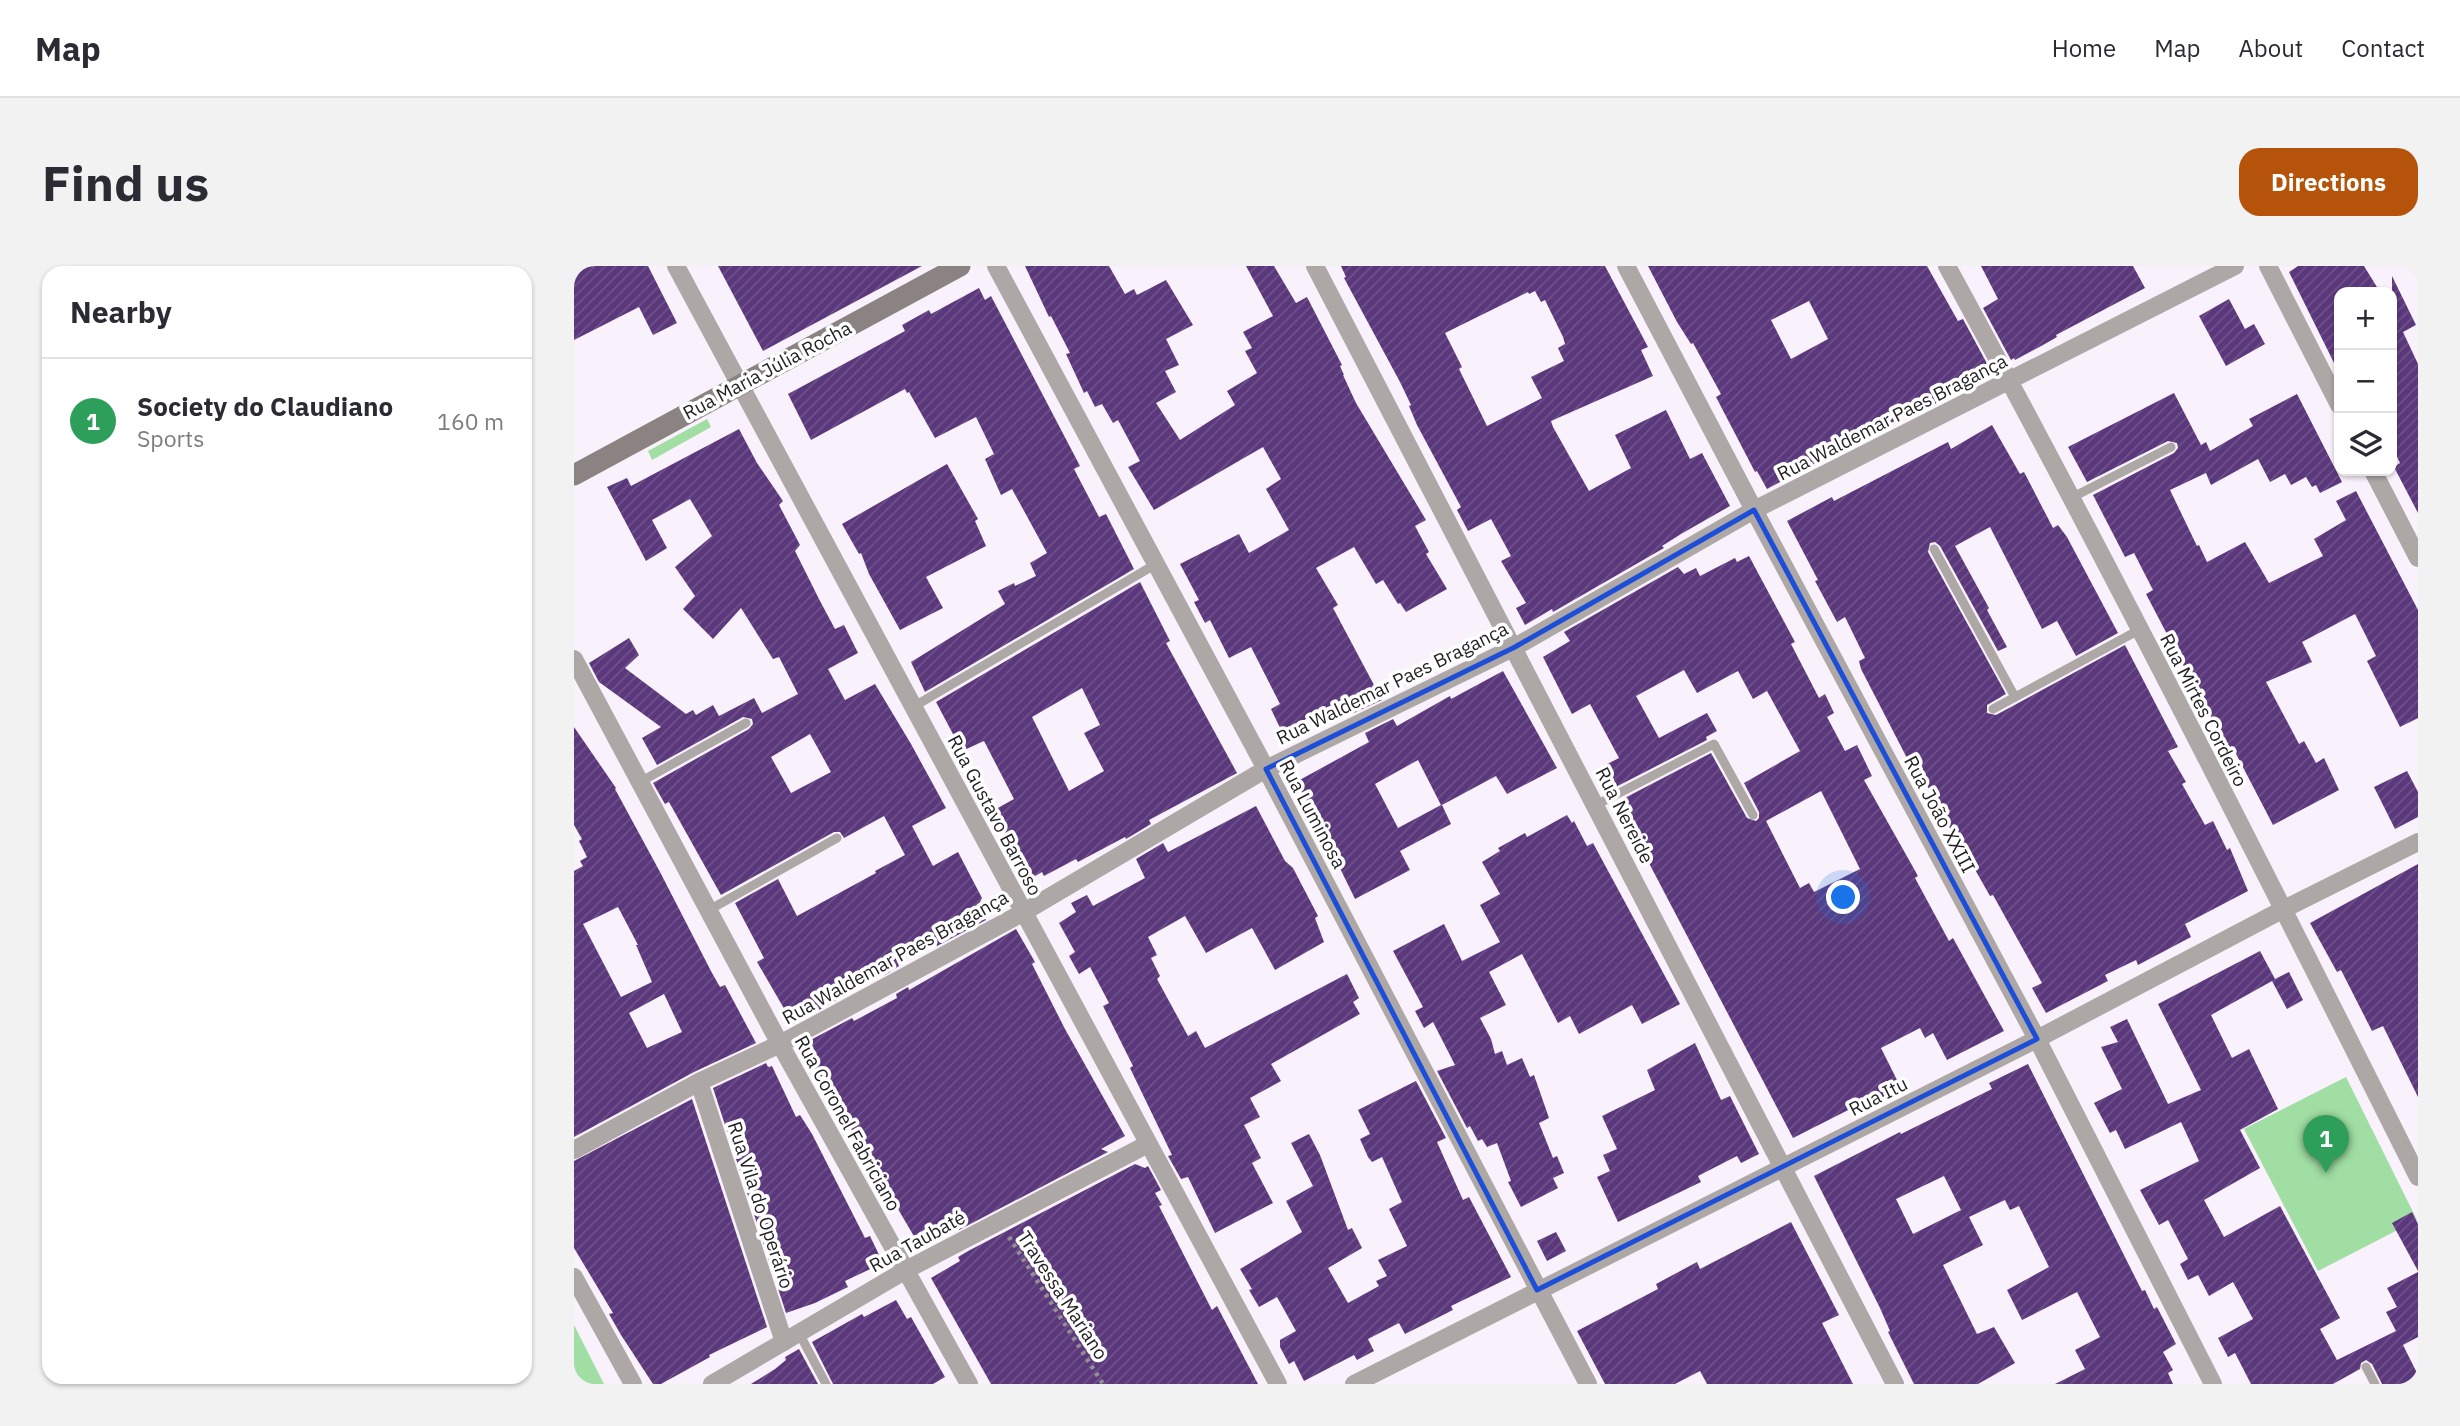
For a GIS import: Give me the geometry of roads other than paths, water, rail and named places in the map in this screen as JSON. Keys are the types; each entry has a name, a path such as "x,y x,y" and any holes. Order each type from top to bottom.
{"street":[{"name":"Rua Gustavo Barroso","path":"676,266 1278,1384"},
{"name":"Rua Maria Júlia Rocha","path":"574,475 960,266"},
{"name":"Rua Luminosa","path":"996,266 1266,769 1588,1384"},
{"name":"Rua Nereide","path":"1315,266 1895,1384"},
{"name":"Rua João XXIII","path":"1626,266 2037,1039 2213,1384"},
{"name":"Rua Mirtes Cordeiro","path":"1947,266 2010,381 2284,909 2418,1177"},
{"name":"Rua Waldemar Paes Bragança","path":"574,1150 699,1082 780,1044 1024,912 1266,769 1515,647 1754,510 2235,266"},
{"path":"2268,266 2334,395"},
{"path":"2376,476 2418,558"},
{"name":"Rua Coronel Fabriciano","path":"574,659 780,1044 969,1384"},
{"name":"Rua Itu","path":"1354,1384 2037,1039 2418,842"},
{"name":"Rua Vila do Operário","path":"699,1082 792,1338"},
{"name":"Rua Taubaté","path":"712,1384 906,1270 1148,1144"},
{"path":"574,1277 633,1384"}],"lane":[{"path":"2071,498 2171,447"},
{"path":"1934,549 2015,696"},
{"path":"912,707 1156,564"},
{"path":"1993,709 2139,630"},
{"path":"640,782 746,723"},
{"path":"1596,805 1714,744 1753,815"},
{"path":"709,910 837,838"},
{"path":"792,1338 826,1384"},
{"path":"2366,1367 2375,1384"}],"place":[{"name":"Society do Claudiano","path":"2326,1173"}]}
